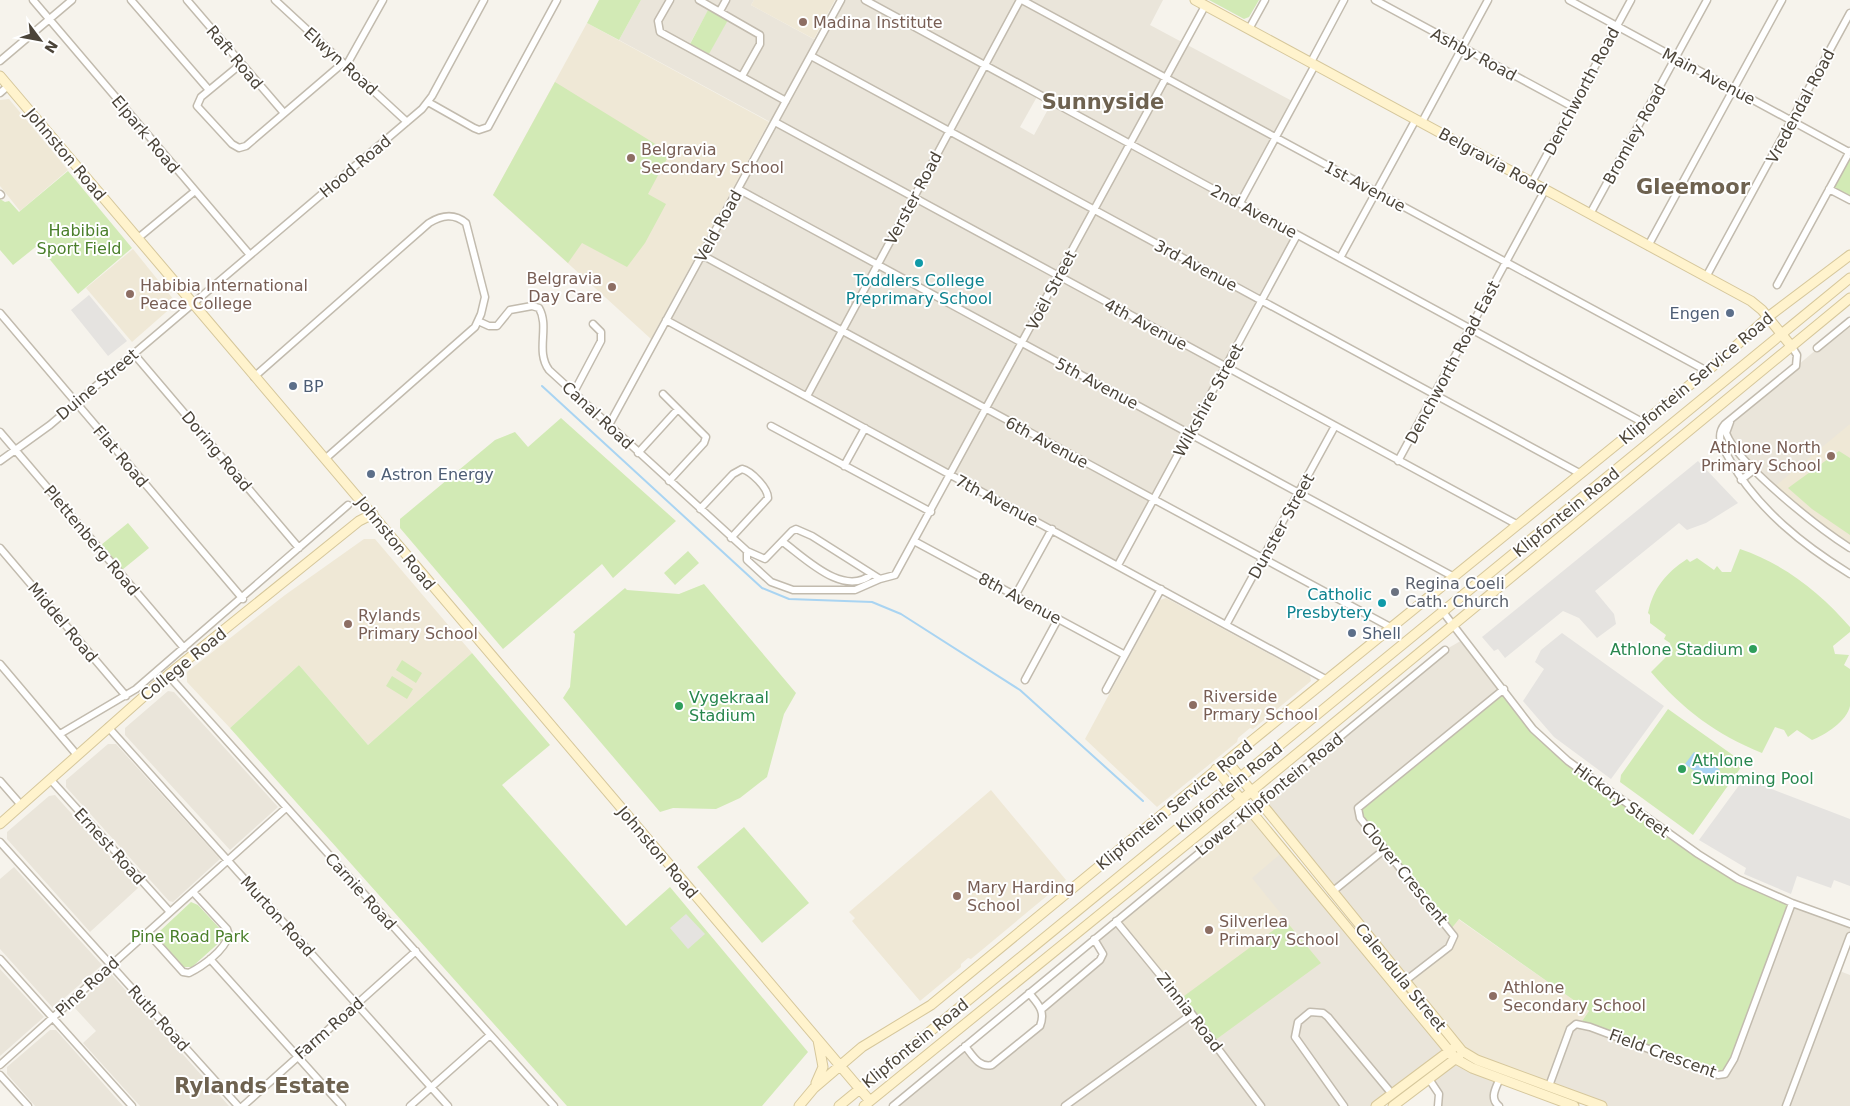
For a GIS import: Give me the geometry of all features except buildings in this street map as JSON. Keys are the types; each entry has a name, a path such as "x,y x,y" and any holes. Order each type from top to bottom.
{"street":[{"name":"Elpark Road","path":"33,0 250,255"},
{"path":"0,61 72,0"},
{"path":"132,0 209,90"},
{"name":"Raft Road","path":"187,0 284,113"},
{"path":"241,64 198,100 197,108 232,144 239,148 246,146 345,65 383,0"},
{"name":"Hood Road","path":"192,304 428,102 484,0"},
{"path":"428,102 474,128 479,130 488,127 557,0"},
{"path":"670,0 658,21 658,29 786,101"},
{"path":"699,0 760,35 760,44 742,76"},
{"path":"720,11 726,0"},
{"name":"Veld Road","path":"609,425 841,0"},
{"name":"2nd Avenue","path":"865,0 1644,423"},
{"name":"Verster Road","path":"806,396 984,65 1021,0"},
{"name":"1st Avenue","path":"1021,0 1707,371"},
{"name":"Belgravia Road","path":"1195,0 1751,302 1768,317 1792,347"},
{"path":"1249,29 1265,0"},
{"path":"1240,203 1275,138 1344,0"},
{"name":"Ashby Road","path":"1375,0 1572,107"},
{"path":"1340,258 1376,192 1488,0"},
{"name":"Main Avenue","path":"1569,0 1850,152"},
{"name":"Denchworth Road","path":"1532,182 1631,0"},
{"name":"Bromley Road","path":"1590,214 1707,0"},
{"path":"1648,246 1782,0"},
{"name":"Elwyn Road","path":"278,1 406,122"},
{"name":"Voël Street","path":"880,579 895,575 931,512 1205,6"},
{"name":"Vredendal Road","path":"1706,277 1850,13"},
{"name":"3rd Avenue","path":"811,56 1581,474"},
{"name":"Johnston Road","path":"0,76 860,1088 867,1104"},
{"path":"0,93 8,86"},
{"name":"4th Avenue","path":"775,122 1518,525"},
{"path":"1777,285 1850,152"},
{"name":"5th Avenue","path":"738,189 1454,577"},
{"path":"1829,189 1850,200"},
{"path":"1506,262 1545,190"},
{"path":"137,239 194,191"},
{"path":"254,377 433,220 451,216 462,220 469,228 485,297 478,321 470,332 325,459"},
{"name":"Wilkshire Street","path":"1118,566 1298,235"},
{"name":"6th Avenue","path":"702,255 1392,628"},
{"name":"Klipfontein Service Road","path":"799,1106 814,1088 873,1038 909,1020 931,1005 1216,769 1644,423 1768,317 1850,255"},
{"name":"Denchworth Road East","path":"1398,461 1506,262"},
{"name":"Klipfontein Road","path":"839,1106 1850,278"},
{"name":"Klipfontein Road","path":"867,1104 1453,626 1850,298"},
{"name":"Duine Street","path":"0,461 42,431 192,304"},
{"name":"Canal Road","path":"478,321 490,326 497,326 510,310 532,306 539,308 544,321 542,346 544,363 638,453 747,551"},
{"name":"Flat Road","path":"0,313 243,599"},
{"name":"7th Avenue","path":"666,320 1327,680"},
{"path":"1818,348 1850,322"},
{"path":"574,392 601,341 601,332 593,324"},
{"path":"1792,347 1797,355 1796,366 1722,427 1720,439 1742,480 1757,500 1811,546 1850,574"},
{"name":"Doring Road","path":"134,354 300,548"},
{"path":"663,394 704,433 706,439 669,481"},
{"path":"638,453 678,409"},
{"path":"1732,419 1726,429 1728,439 1755,469 1805,515 1850,548"},
{"path":"772,426 931,512"},
{"name":"Dunster Street","path":"1226,625 1335,426"},
{"path":"844,466 865,428"},
{"name":"Plettenberg Road","path":"0,432 184,648"},
{"path":"700,509 733,474 742,469 748,471 767,491 768,498 731,538"},
{"path":"1742,480 1755,469"},
{"path":"60,734 126,696 243,599 348,505"},
{"name":"College Road","path":"0,824 168,675 358,521 373,514"},
{"path":"1016,596 1052,530"},
{"path":"792,531 800,531 880,579 855,590 788,589 775,584 762,574 747,560 747,551 765,558 792,531"},
{"name":"8th Avenue","path":"914,541 1125,655"},
{"path":"783,542 815,566 841,580 863,580 872,574"},
{"name":"Middel Road","path":"0,548 126,696"},
{"path":"1106,690 1161,589"},
{"name":"Hickory Street","path":"1443,612 1533,729 1581,770 1715,866 1738,879 1792,903 1850,924"},
{"path":"1025,680 1058,619"},
{"name":"Lower Klipfontein Road","path":"895,1105 1250,809 1445,650"},
{"path":"0,664 77,754"},
{"name":"Carnie Road","path":"168,675 554,1106"},
{"name":"Clover Crescent","path":"1405,981 1449,947 1454,938 1451,929 1360,818 1358,808 1504,690"},
{"name":"Murton Road","path":"108,727 448,1106"},
{"name":"Calendula Street","path":"1227,761 1332,892 1354,927 1449,1052 1458,1052 1602,1106"},
{"name":"Calendula Street","path":"1216,769 1354,927 1405,981 1472,1068 1572,1106"},
{"name":"Ernest Road","path":"50,779 170,912"},
{"path":"0,780 21,805"},
{"name":"Pine Road","path":"0,1065 286,808"},
{"name":"Ruth Road","path":"0,842 238,1106"},
{"path":"1332,892 1385,849"},
{"path":"148,933 183,972 189,973 210,959 224,945 229,935 227,930 192,892"},
{"name":"Field Crescent","path":"1548,1086 1566,1037 1570,1029 1576,1024 1590,1027 1718,1075 1725,1074 1734,1059 1792,903"},
{"name":"Zinnia Road","path":"1116,921 1192,1014 1261,1106"},
{"path":"1786,1106 1850,936"},
{"path":"1042,1009 1100,960 1103,954 1102,948 1094,939"},
{"name":"Farm Road","path":"243,1106 416,951"},
{"path":"0,959 132,1106"},
{"path":"210,959 342,1106"},
{"path":"965,1046 980,1064 992,1065 1040,1026 1043,1019 1042,1009 1029,993"},
{"path":"1344,1106 1295,1037 1298,1022 1310,1012 1323,1013 1328,1017 1392,1094"},
{"path":"1065,1106 1192,1014"},
{"path":"410,1106 490,1035"},
{"path":"814,1088 823,1066 817,1038"},
{"path":"1376,1106 1449,1052"},
{"path":"1393,1106 1429,1079 1458,1052"},
{"path":"0,1075 28,1106"},
{"path":"1499,1106 1494,1101 1493,1095 1500,1078"},
{"path":"1429,1079 1439,1094 1438,1106"}],"shaded area":[{"path":"641,0 754,0 751,5 819,42 842,0 1163,0 1150,25 1294,102 1239,204 1297,235 1117,565 667,321 774,124 619,40","holes":["710,7 729,17 707,57 688,47","1038,95 1052,102 1034,135 1020,127"]},
{"name":"Madina Institute","path":"754,0 835,0 814,39 751,5"},
{"name":"Belgravia Secondary School","path":"587,23 769,122 651,339 493,195"},
{"path":"9,99 68,170 20,211 0,186 0,100"},
{"name":"Habibia International Peace College","path":"133,249 174,300 173,306 132,342 86,288"},
{"path":"89,295 127,341 108,356 71,310"},
{"path":"1850,321 1850,548 1820,527 1739,453 1726,429 1727,425"},
{"name":"Athlone North Primary School","path":"1850,424 1850,548 1773,488"},
{"path":"1698,461 1738,503 1706,523 1687,530 1679,523 1595,591 1614,614 1616,624 1597,638 1579,618 1563,611 1505,658 1498,649 1494,651 1482,637"},
{"name":"Rylands Primary School","path":"364,539 375,539 472,653 368,745 299,665 230,728 187,682 187,672 285,595"},
{"name":"Riverside Prmary School","path":"1166,598 1310,676 1311,681 1253,729 1250,728 1238,738 1237,742 1157,807 1085,739 1160,600"},
{"path":"1562,633 1664,706 1611,779 1554,737 1523,701 1544,669 1535,662 1541,650"},
{"path":"1464,639 1504,689 1364,802 1454,938 1405,981 1260,801 1445,650"},
{"path":"168,691 174,692 278,807 230,850 125,735 125,728"},
{"path":"108,744 116,744 220,859 173,902 169,901 66,787 66,780"},
{"path":"1748,773 1769,788 1850,819 1850,886 1834,880 1831,888 1797,876 1791,894 1744,874 1746,868 1699,840"},
{"name":"Mary Harding School","path":"991,790 1066,880 971,959 968,958 961,964 961,967 920,1001 852,921 855,918 849,912"},
{"path":"55,795 138,888 90,932 7,839 7,832 49,796"},
{"path":"1250,809 1449,1052 1376,1106 898,1106 965,1046 986,1066 1040,1026 1042,1009 1103,954 1094,939"},
{"name":"Silverlea Primary School","path":"1250,809 1285,850 1252,878 1321,963 1214,1041 1116,921"},
{"path":"14,867 102,965 53,1008 0,949 0,879"},
{"path":"1792,903 1850,924 1850,936 1837,970 1850,975 1850,1106 1602,1106 1549,1086 1570,1029"},
{"path":"686,914 705,934 688,949 670,928"},
{"name":"Athlone Secondary School","path":"1458,919 1589,1011 1580,1024 1573,1026 1549,1086 1462,1051 1405,981 1452,944 1451,929"},
{"path":"0,969 44,1017 0,1056"},
{"path":"111,974 229,1106 140,1106 83,1043 96,1031 74,1007"},
{"path":"50,1030 56,1030 123,1106 35,1106 7,1074 7,1067"},
{"path":"1456,1059 1500,1078 1494,1091 1499,1106 1438,1106 1439,1096 1429,1079"}],"green space":[{"path":"599,0 641,0 619,40 587,23"},
{"path":"1209,0 1259,0 1249,17 1244,19"},
{"path":"708,10 728,20 709,54 690,44"},
{"path":"555,82 670,153 648,194 666,204 645,243 627,267 582,243 568,263 493,195"},
{"path":"1850,157 1850,197 1833,188"},
{"name":"Habibia Sport Field","path":"68,171 132,248 78,294 38,245 13,265 0,250 0,199 5,202 9,201 19,212"},
{"path":"561,418 676,521 613,578 602,564 503,649 400,528 400,519 495,440 515,432 528,447"},
{"path":"1839,451 1850,458 1850,535 1812,509 1788,488"},
{"path":"128,523 149,548 122,570 101,545"},
{"name":"Athlone Stadium","path":"1740,549 1772,563 1800,580 1826,602 1850,627 1850,632 1833,646 1835,654 1849,655 1844,665 1850,669 1850,706 1845,717 1829,731 1812,740 1797,730 1788,737 1784,730 1775,727 1762,753 1730,738 1701,720 1675,698 1651,672 1672,651 1670,643 1664,639 1666,635 1650,623 1650,615 1648,613 1653,596 1662,582 1687,559 1690,562 1697,558 1714,570 1717,566 1722,572 1731,572"},
{"path":"688,551 699,563 675,585 664,573"},
{"name":"Vygekraal Stadium","path":"704,584 796,693 784,714 767,777 740,798 716,809 673,808 660,812 563,698 570,687 575,634 573,632 625,588 627,590 679,594"},
{"path":"472,653 550,745 502,785 626,926 670,887 808,1052 762,1106 567,1106 230,728 299,665 368,745"},
{"path":"402,660 422,673 416,683 396,670"},
{"path":"392,676 413,689 407,699 386,686"},
{"path":"1504,689 1544,740 1715,866 1792,903 1725,1074 1580,1024 1589,1011 1459,919 1451,929 1360,818 1358,808"},
{"name":"Athlone Swimming Pool","path":"1668,709 1744,763 1693,835 1620,782 1621,775"},
{"path":"744,827 809,903 762,943 697,867"},
{"name":"Pine Road Park","path":"191,902 198,905 223,932 222,940 192,967 184,967 159,939 160,931"},
{"path":"1286,921 1321,963 1214,1041 1180,999"}],"water":[{"path":"1694,752 1720,770 1711,783 1685,764"}],"waterway":[{"path":"542,386 762,588 789,599 872,602 901,614 1020,690 1143,801"}],"place":[{"name":"Madina Institute","path":"803,22"},
{"name":"Belgravia Secondary School","path":"631,158"},
{"name":"Toddlers College Preprimary School","path":"919,263"},
{"name":"Belgravia Day Care","path":"612,287"},
{"name":"Habibia International Peace College","path":"130,294"},
{"name":"Engen","path":"1730,313"},
{"name":"BP","path":"293,386"},
{"name":"Athlone North Primary School","path":"1831,456"},
{"name":"Astron Energy","path":"371,474"},
{"name":"Regina Coeli Cath. Church","path":"1395,592"},
{"name":"Catholic Presbytery","path":"1382,603"},
{"name":"Rylands Primary School","path":"348,624"},
{"name":"Shell","path":"1352,633"},
{"name":"Athlone Stadium","path":"1753,649"},
{"name":"Riverside Prmary School","path":"1193,705"},
{"name":"Vygekraal Stadium","path":"679,706"},
{"name":"Athlone Swimming Pool","path":"1682,769"},
{"name":"Mary Harding School","path":"957,896"},
{"name":"Silverlea Primary School","path":"1209,930"},
{"name":"Athlone Secondary School","path":"1493,996"}],"district":[{"name":"Sunnyside","path":"1103,102"},
{"name":"Gleemoor","path":"1693,187"},
{"name":"Rylands Estate","path":"262,1086"}]}
